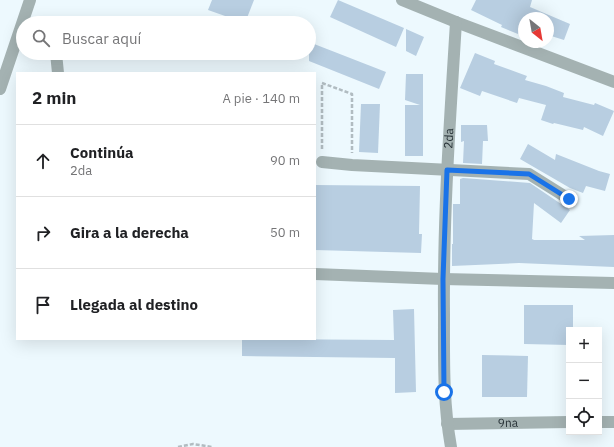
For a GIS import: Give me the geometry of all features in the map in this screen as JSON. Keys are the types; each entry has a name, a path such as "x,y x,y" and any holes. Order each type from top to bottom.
{"street":[{"path":"26,16 30,0"},
{"path":"402,0 614,82"},
{"name":"2da","path":"451,447 444,392 443,279 447,170 456,22"},
{"path":"0,89 16,51"},
{"path":"57,60 58,72"},
{"path":"322,162 352,165 529,174 569,199"},
{"path":"316,274 614,283"},
{"name":"9na","path":"447,424 566,422"},
{"path":"602,422 614,422"}],"path":[{"path":"322,162 322,83 352,94 352,165"},
{"path":"178,447 193,444 212,447"}],"building":[{"path":"212,0 254,0 248,16 225,16 208,10"},
{"path":"338,0 404,28 396,47 330,17"},
{"path":"476,0 532,0 530,7 542,12 518,12 518,34 501,27 502,25 471,10"},
{"path":"554,17 570,24 564,40 554,37"},
{"path":"406,29 424,37 416,56 406,51"},
{"path":"316,45 386,72 379,89 309,61 316,60"},
{"path":"475,53 495,61 494,64 527,76 525,80 564,93 563,97 594,105 595,103 614,111 603,136 584,127 583,130 541,120 546,105 519,98 517,103 482,91 480,96 460,88"},
{"path":"406,74 423,74 423,156 405,156 405,105 420,105 405,100"},
{"path":"361,104 380,104 378,153 359,152"},
{"path":"461,125 487,125 488,141 483,141 482,164 463,163 464,141 461,142"},
{"path":"528,144 555,160 556,154 610,174 605,191 586,186 583,193 570,188 520,159"},
{"path":"460,179 530,183 570,210 561,223 534,203 532,239 585,240 579,236 614,235 614,267 519,263 452,266 453,204 460,204"},
{"path":"316,185 420,186 419,234 422,234 421,253 316,250"},
{"path":"524,305 573,305 573,327 566,327 566,345 524,344"},
{"path":"414,309 416,392 395,393 395,358 242,356 242,340 394,340 393,310"},
{"path":"482,355 528,356 527,397 482,397"}],"route":[{"path":"444,392 443,279 447,170 529,174 569,199"}]}
